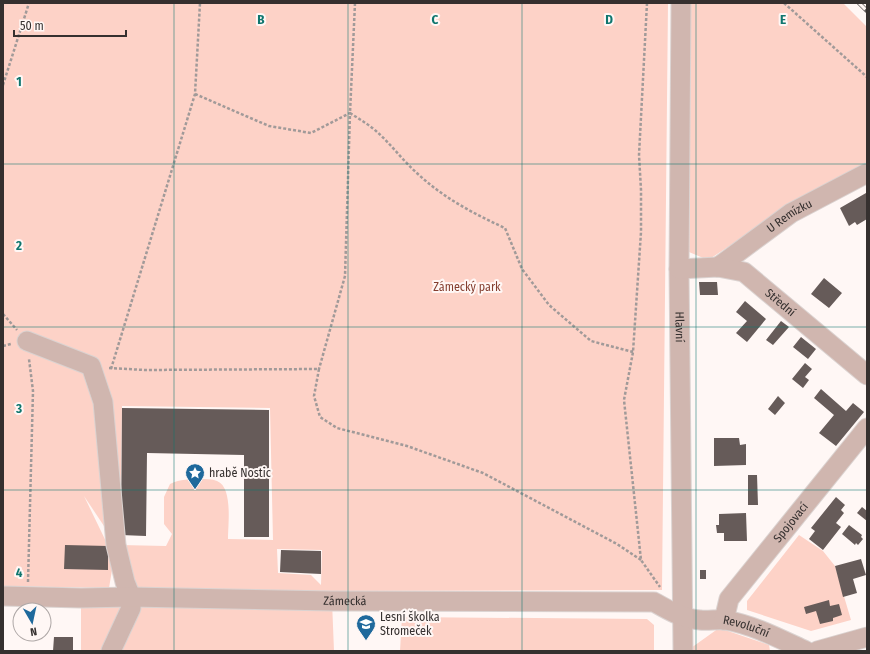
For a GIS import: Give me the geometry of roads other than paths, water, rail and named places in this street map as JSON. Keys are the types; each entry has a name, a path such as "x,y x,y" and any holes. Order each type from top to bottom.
{"street":[{"name":"Hlavní","path":"681,3 677,614 683,651"},
{"name":"U Remízku","path":"718,267 790,213 867,173"},
{"name":"Střední","path":"679,269 718,267 744,272 867,375"},
{"path":"27,341 91,366 103,402 116,545 125,582 131,597 131,608 112,651"},
{"name":"Spojovací","path":"724,620 729,599 867,428"},
{"name":"Zámecká","path":"3,596 55,598 131,597 332,601 654,602 677,614"},
{"name":"Revoluční","path":"677,614 699,620 724,620 764,631 806,651"},
{"path":"817,651 867,637"}],"railway":[{"path":"859,3 867,11"}],"place":[{"name":"hrabě Nostic","path":"195,490"},
{"name":"Lesní školka Stromeček","path":"366,641"}],"park label":[{"name":"Zámecký park","path":"467,287"}]}
